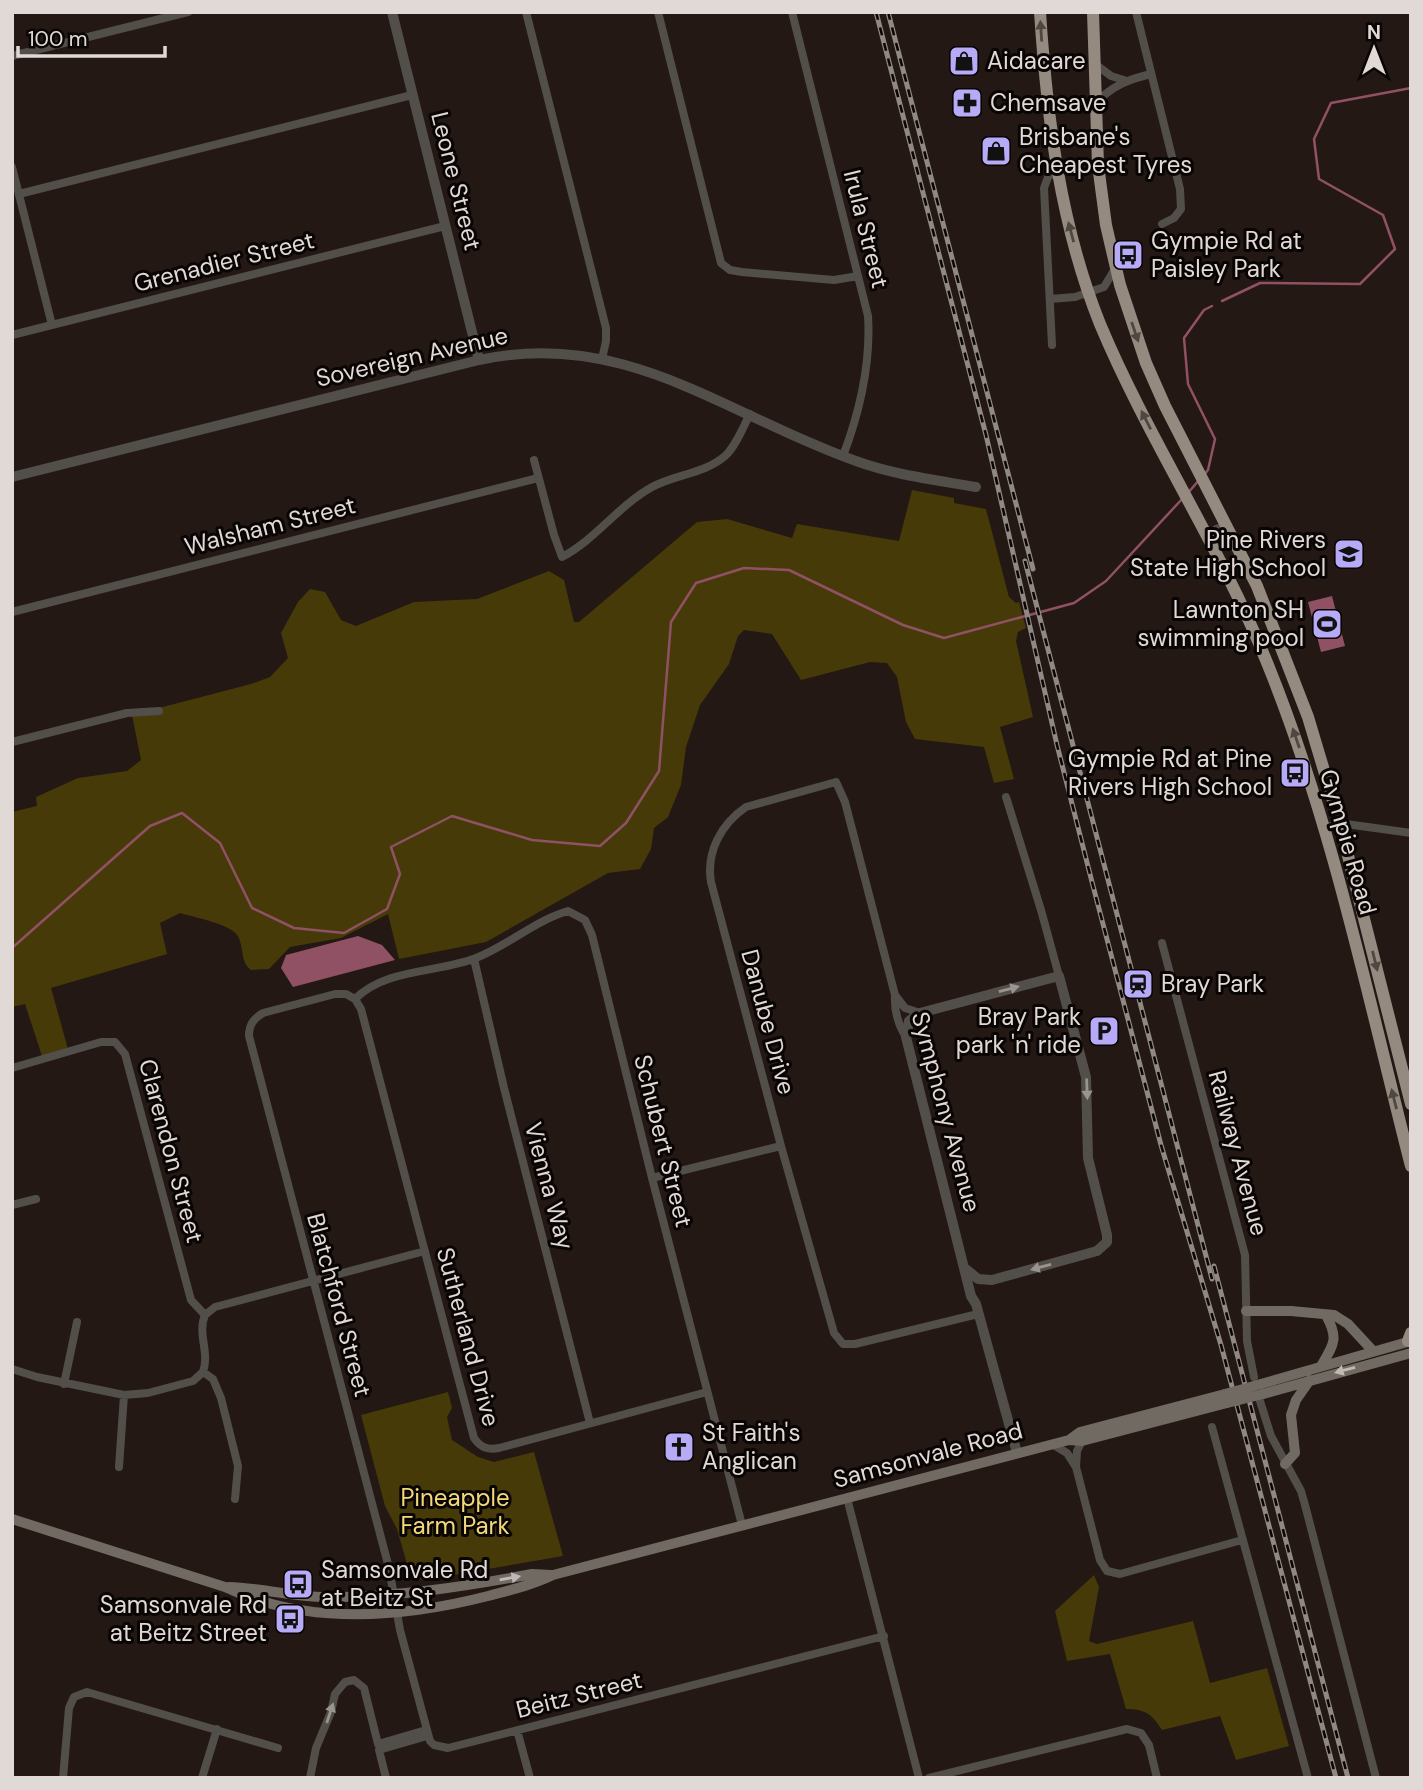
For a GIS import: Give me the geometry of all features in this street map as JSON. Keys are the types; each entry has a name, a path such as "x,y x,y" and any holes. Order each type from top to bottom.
{"highway":[{"name":"Gympie Road","path":"1040,12 1046,98 1057,170 1070,229 1089,293 1123,375 1243,607 1303,760 1324,827 1411,1166"},
{"name":"Gympie Road","path":"1093,12 1101,190 1116,267 1146,363 1257,586 1313,733 1340,824 1411,1104"}],"main road":[{"path":"1246,1311 1334,1315 1342,1319 1373,1351"},
{"path":"1321,1366 1332,1347 1335,1335 1325,1315"},
{"name":"Samsonvale Road","path":"225,1587 255,1588 316,1597 394,1595 531,1574 553,1574 1052,1444 1069,1440 1082,1441 1259,1389 1321,1366 1410,1342"},
{"name":"Samsonvale Road","path":"1259,1389 1310,1380 1410,1342"},
{"path":"1285,1464 1296,1453 1291,1415 1296,1400 1310,1380"},
{"name":"Samsonvale Road","path":"1069,1440 1080,1432 1226,1399"},
{"name":"Samsonvale Road","path":"12,1519 225,1587 251,1599 300,1610 349,1614 397,1613 467,1602 534,1585 553,1574"}],"street":[{"path":"12,56 157,16 188,12"},
{"name":"Leone Street","path":"392,12 479,360"},
{"path":"526,12 606,328 602,359"},
{"path":"658,12 721,263 730,270 824,279 844,279 858,275"},
{"name":"Irula Street","path":"792,12 868,316 869,356 843,456"},
{"path":"1136,12 1181,203 1178,214 1162,224"},
{"path":"1094,64 1111,76 1124,80"},
{"path":"1095,102 1124,80 1151,74"},
{"path":"19,194 412,95"},
{"path":"12,167 52,326"},
{"path":"1052,345 1044,188 1048,177 1057,170"},
{"name":"Grenadier Street","path":"12,335 445,226"},
{"path":"1050,299 1066,299 1106,285 1116,267"},
{"name":"Sovereign Avenue","path":"12,477 479,360 523,352 602,359 671,379 871,466 976,487"},
{"path":"534,460 562,557 579,549 631,501 651,488 714,465 729,453 750,414"},
{"name":"Walsham Street","path":"12,612 538,478"},
{"path":"1210,541 1216,529 1227,526"},
{"path":"12,742 127,713 159,711"},
{"name":"Symphony Avenue","path":"836,782 845,802 895,995 894,1004 906,1037 967,1278 1017,1453"},
{"name":"Danube Drive","path":"836,782 746,807 735,815 717,839 708,867 781,1146 834,1333 843,1344 855,1344 977,1309"},
{"path":"977,1309 979,1290 992,1280 1097,1251 1107,1242 1088,1158 1086,1077 1041,910 1006,797"},
{"path":"1324,827 1340,824 1411,833"},
{"name":"Schubert Street","path":"474,959 535,924 568,911 585,920 592,935 707,1392"},
{"name":"Railway Avenue","path":"1162,943 1245,1255 1248,1352 1271,1436 1301,1491 1305,1504 1376,1778"},
{"path":"355,999 375,984 474,959"},
{"name":"Vienna Way","path":"474,959 504,1088 590,1423"},
{"path":"906,1037 909,1021 920,1013 1059,976"},
{"name":"Blatchford Street","path":"355,999 346,994 335,994 262,1013 251,1024 249,1036 394,1595"},
{"path":"895,995 905,1008 920,1013"},
{"name":"Sutherland Drive","path":"355,999 361,1009 474,1438 478,1444 491,1450 707,1392"},
{"name":"Clarendon Street","path":"12,1068 101,1042 115,1042 125,1054 191,1300 205,1315"},
{"path":"652,1178 781,1146"},
{"path":"12,1205 36,1199"},
{"path":"12,1369 64,1384 124,1395 148,1393 193,1381 203,1372 206,1363 201,1332 205,1315 215,1307 425,1251"},
{"path":"966,1269 975,1278 992,1280"},
{"path":"64,1384 77,1322"},
{"path":"203,1372 213,1379 238,1466 235,1499"},
{"path":"707,1392 742,1525"},
{"path":"119,1467 124,1395"},
{"path":"1212,1427 1308,1778"},
{"path":"1082,1441 1076,1454 1076,1467 1100,1560 1107,1571 1120,1574 1242,1540"},
{"path":"1052,1444 1067,1453 1076,1467"},
{"path":"847,1498 919,1778"},
{"path":"394,1595 426,1733"},
{"name":"Beitz Street","path":"426,1733 434,1745 449,1748 884,1636"},
{"path":"310,1778 316,1748 335,1695 345,1682 355,1680 364,1688 378,1744 426,1733"},
{"path":"63,1778 69,1708 74,1697 87,1692 278,1748"},
{"path":"202,1778 217,1729"},
{"path":"929,1778 1128,1729 1141,1733 1145,1739 1157,1778"},
{"path":"517,1730 530,1778"},
{"path":"386,1778 379,1750 426,1733"}],"green space":[{"path":"912,490 954,498 954,503 986,509 1009,597 1016,603 1019,602 1026,628 1018,632 1016,641 1033,717 1000,727 1014,779 994,783 984,747 915,739 906,722 897,677 887,663 870,662 801,680 772,634 744,630 738,636 729,664 700,705 686,747 681,785 668,817 654,828 651,849 640,869 608,873 486,942 399,959 388,914 341,938 290,947 269,969 251,970 233,931 219,924 180,913 160,923 167,954 51,988 68,1049 42,1056 25,1004 12,1007 12,812 37,806 36,797 78,778 127,771 141,760 132,715 270,677 288,658 281,633 298,602 310,589 325,592 341,620 356,626 414,602 477,599 549,571 564,580 574,622 579,622 697,522 727,519 792,538 797,524 899,541"},
{"name":"Pineapple Farm Park","path":"448,1392 452,1408 447,1417 452,1440 478,1457 494,1462 534,1452 563,1556 424,1580 411,1578 397,1529 385,1506 361,1415"},
{"path":"1094,1575 1099,1587 1089,1641 1097,1644 1193,1621 1210,1683 1267,1668 1289,1746 1236,1760 1220,1716 1162,1730 1147,1714 1126,1709 1110,1654 1067,1661 1055,1611"}],"shaded area":[{"name":"Lawnton SH swimming pool","path":"1332,596 1345,646 1321,652 1308,602"},
{"path":"358,936 382,945 395,960 293,987 281,968 286,955"}],"waterway":[{"path":"1222,301 1260,283 1360,284 1395,249 1383,215 1319,179 1314,139 1331,103 1411,88"},
{"path":"1204,475 1208,470 1215,439 1188,384 1184,338 1204,310 1212,306"},
{"path":"1188,493 1199,480"},
{"path":"12,948 150,826 182,813 220,843 252,908 294,928 344,933 387,909 400,874 391,847 452,816 532,840 600,846 626,823 659,771 671,622 696,583 744,568 789,570 903,625 944,638 1074,603 1106,581 1183,498"}],"railway":[{"path":"876,12 986,435 1057,745 1092,882 1161,1145 1221,1345 1336,1778"},
{"path":"888,12 1033,569"},
{"path":"1025,561 1212,1279"},
{"path":"1214,1266 1348,1778"}],"place":[{"name":"Aidacare","path":"964,61"},
{"name":"Chemsave","path":"967,103"},
{"name":"Brisbane's Cheapest Tyres","path":"996,151"},
{"name":"Gympie Rd at Paisley Park","path":"1128,255"},
{"name":"Pine Rivers State High School","path":"1349,554"},
{"name":"Lawnton SH swimming pool","path":"1327,624"},
{"name":"Gympie Rd at Pine Rivers High School","path":"1295,773"},
{"name":"Bray Park","path":"1138,984"},
{"name":"Bray Park park 'n' ride","path":"1104,1031"},
{"name":"St Faith's Anglican","path":"679,1447"},
{"name":"Samsonvale Rd at Beitz St","path":"298,1584"},
{"name":"Samsonvale Rd at Beitz Street","path":"290,1619"}]}
